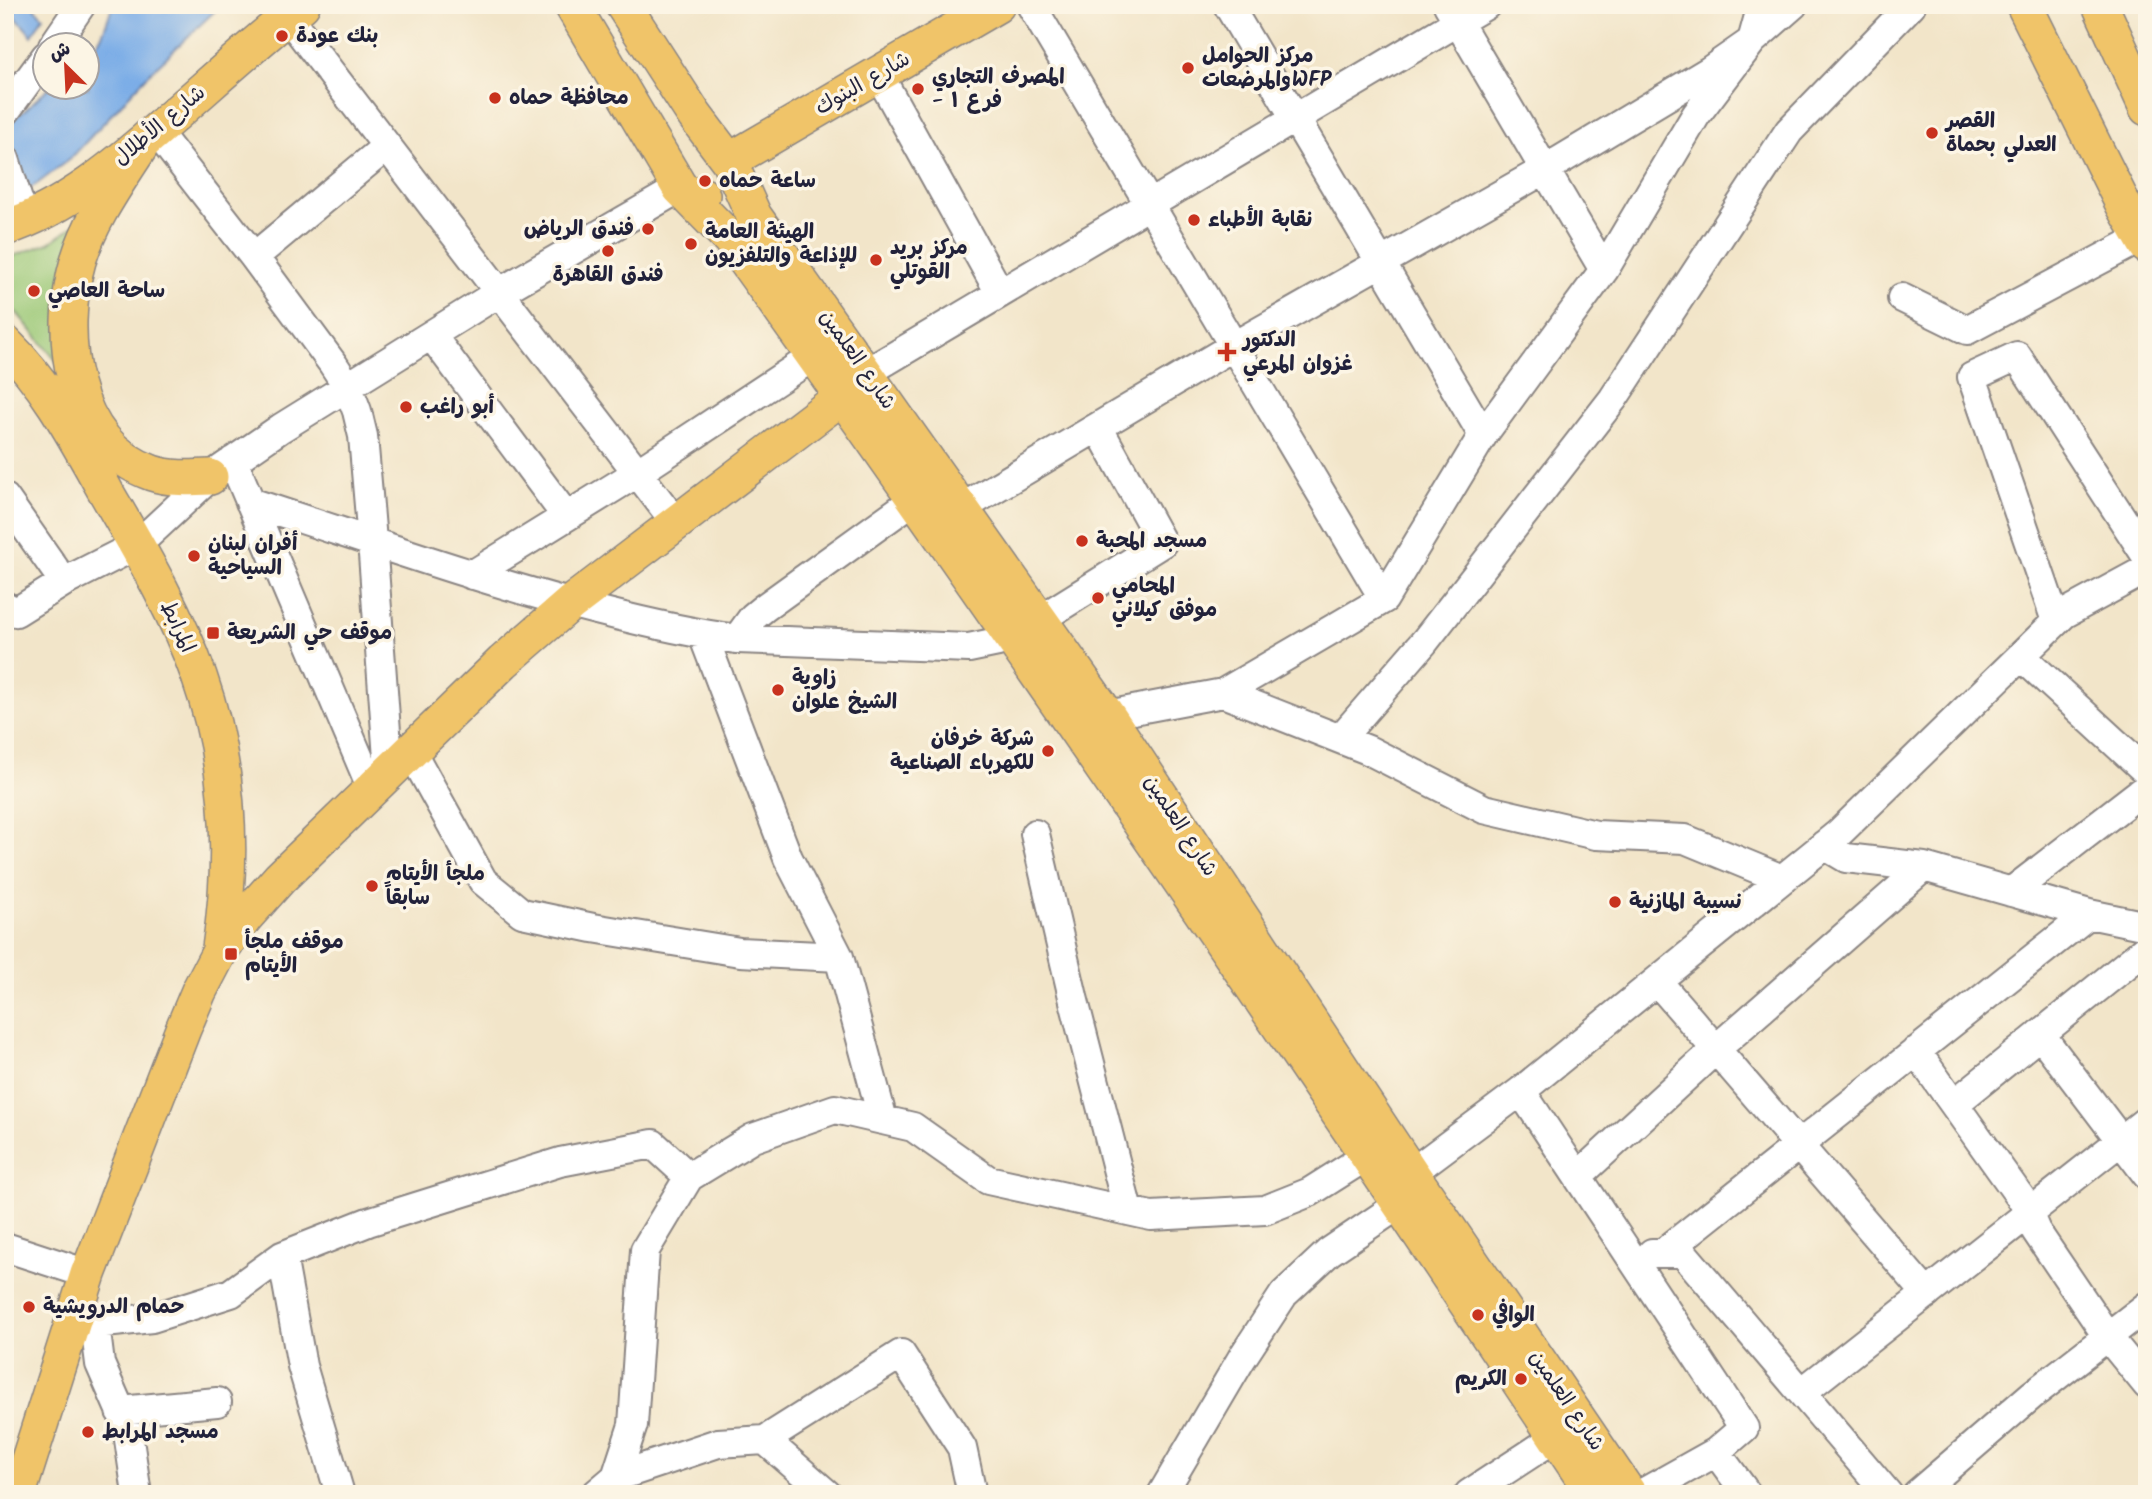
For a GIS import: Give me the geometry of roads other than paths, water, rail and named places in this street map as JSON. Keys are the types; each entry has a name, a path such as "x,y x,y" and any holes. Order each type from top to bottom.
{"main road":[{"name":"شارع العلمين","path":"572,5 680,188 730,239 814,356 855,385 960,509 1024,626 1367,1156 1405,1189 1629,1494"},
{"name":"شارع العلمين","path":"623,5 695,116 729,161 754,216 855,385 915,499 1024,626 1107,715 1594,1494"},
{"name":"شارع البنوك","path":"729,161 997,5"},
{"path":"2024,5 2144,242"},
{"path":"2100,5 2145,101"},
{"name":"شارع الأطلال","path":"17,216 77,192 149,138 295,11"},
{"path":"149,138 102,206 78,261 71,289 68,319 68,349 73,378 83,405 96,427 111,447 131,463 152,473 181,478 221,469"},
{"path":"680,188 696,195 714,192 726,179 729,161"},
{"name":"المرابط","path":"5,343 26,363 44,386 136,545 184,638 199,675 220,752 229,832 229,872 220,951"},
{"path":"18,1494 84,1323 88,1274 183,1029 220,951 280,878 503,662 570,603 855,385"}],"street":[{"path":"63,32 81,5"},
{"path":"1031,5 1384,599"},
{"path":"1228,5 1483,435"},
{"path":"855,385 1000,293 1296,118 1453,14 1486,5"},
{"path":"1107,715 1223,693 1384,599 1483,435 1604,271 1696,115 1752,41 1762,5"},
{"path":"960,509 1232,347 1544,170 1709,71 1752,41 1793,5"},
{"path":"1340,739 1425,641 1613,399 1789,131 1911,5"},
{"path":"295,11 387,146 676,523"},
{"path":"1453,14 1604,271"},
{"path":"5,112 32,75"},
{"path":"879,75 1000,293"},
{"path":"149,138 254,257 348,387 363,436 391,771"},
{"path":"254,257 387,146"},
{"path":"5,159 17,216"},
{"path":"5,606 16,612 64,582 136,545 221,469 281,428 500,292 680,188"},
{"path":"1902,298 1967,330 2144,242"},
{"path":"432,336 566,516"},
{"path":"472,575 637,473 814,356"},
{"path":"2056,621 1972,377 2017,356 2147,557"},
{"path":"250,502 472,575 570,603 703,635 737,639 969,648 998,642 1162,543 1098,427"},
{"path":"221,469 250,502 391,771 482,881 522,913 593,928 740,952 839,957"},
{"path":"5,498 64,582"},
{"path":"737,639 753,617 764,608 915,499"},
{"path":"1162,1494 1242,1358 1284,1294 1329,1252 1521,1091 1824,845 2064,614 2147,569"},
{"path":"703,635 788,858 839,957 883,1120"},
{"path":"2021,656 2147,772"},
{"path":"1223,693 1368,750 1484,808 1596,835 1685,839 1782,879"},
{"path":"2011,892 2147,788"},
{"path":"1035,834 1073,997 1128,1211"},
{"path":"1824,845 1846,858 1924,867 2089,914 2147,926"},
{"path":"1577,1175 1924,867"},
{"path":"1663,1253 2089,914"},
{"path":"1954,1104 2147,948"},
{"path":"1657,981 1927,1294"},
{"path":"2040,1034 2147,1175"},
{"path":"1916,1051 2023,1201 2036,1231 2107,1336 2147,1385"},
{"path":"1521,1091 1744,1428 1716,1452 1641,1494"},
{"path":"616,1488 634,1425 645,1250 689,1177 753,1138 835,1109 913,1127 988,1180 1151,1216 1265,1210 1310,1192 1367,1156"},
{"path":"1802,1392 2147,1119"},
{"path":"137,1494 127,1426 84,1323 152,1318 231,1293 282,1256 368,1222 548,1166 653,1144 689,1177"},
{"path":"5,1247 88,1274"},
{"path":"1629,1253 1683,1253 1888,1494"},
{"path":"282,1256 302,1366 340,1494"},
{"path":"1917,1494 2032,1395 2147,1306"},
{"path":"616,1488 718,1443 765,1440 901,1354 961,1448 972,1494"},
{"path":"120,1411 217,1402"},
{"path":"1469,1494 1556,1437"},
{"path":"765,1440 827,1494"},
{"path":"1716,1452 1747,1494"}],"water":[{"path":"5,5 32,5 43,17 32,36"},
{"path":"113,5 221,5 149,74 72,157 37,184 5,203 5,123 33,102 102,102 102,34"}],"place":[{"name":"بنك عودة","path":"282,36"},
{"name":"مركز الحوامل والمرضعاتWFP","path":"1188,68"},
{"name":"المصرف التجاري - فرع ١","path":"918,89"},
{"name":"محافظة حماه","path":"495,98"},
{"name":"القصر العدلي بحماة","path":"1932,133"},
{"name":"ساعة حماه","path":"705,181"},
{"name":"نقابة الأطباء","path":"1194,220"},
{"name":"فندق الرياض","path":"648,229"},
{"name":"الهيئة العامة للإذاعة والتلفزيون","path":"691,244"},
{"name":"فندق القاهرة","path":"608,251"},
{"name":"مركز بريد القوتلي","path":"876,260"},
{"name":"ساحة العاصي","path":"34,291"},
{"name":"الدكتور غزوان المرعي","path":"1227,352"},
{"name":"أبو راغب","path":"406,407"},
{"name":"مسجد المحبة","path":"1082,541"},
{"name":"أفران لبنان السياحية","path":"194,556"},
{"name":"المحامي موفق كيلاني","path":"1098,598"},
{"name":"موقف حي الشريعة","path":"213,633"},
{"name":"زاوية الشيخ علوان","path":"778,690"},
{"name":"شركة خرفان للكهرباء الصناعية","path":"1048,751"},
{"name":"ملجأ الأيتام سابقاً","path":"372,886"},
{"name":"نسيبة المازنية","path":"1615,902"},
{"name":"موقف ملجأ الأيتام","path":"231,954"},
{"name":"حمام الدرويشية","path":"29,1307"},
{"name":"الوافي","path":"1478,1315"},
{"name":"الكريم","path":"1521,1379"},
{"name":"مسجد المرابط","path":"88,1432"}]}
